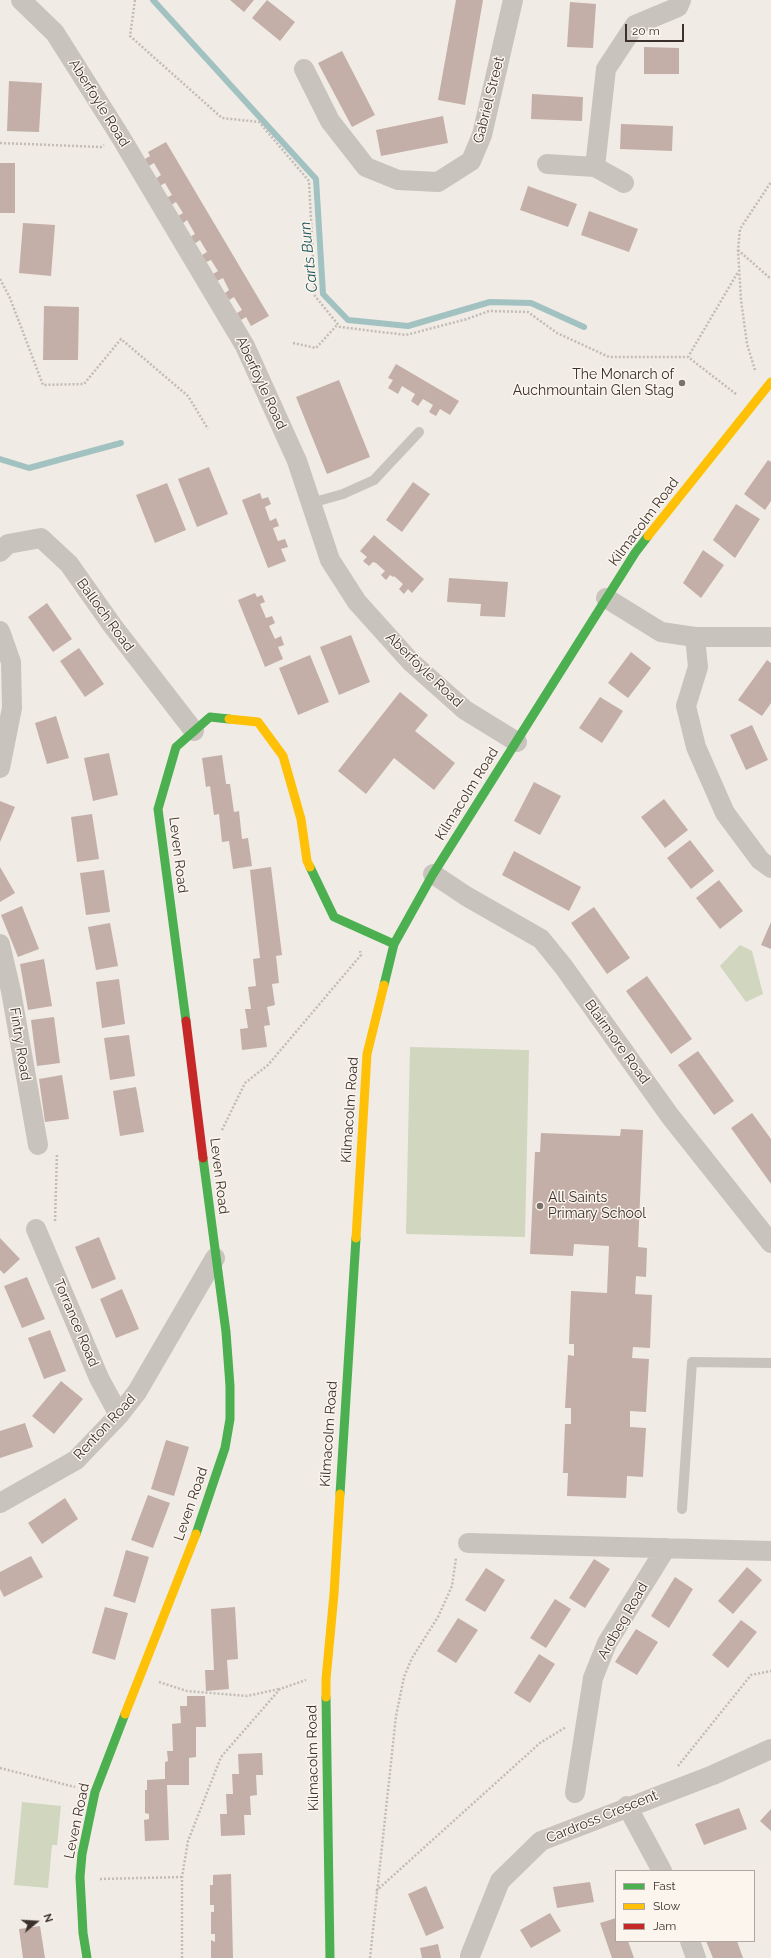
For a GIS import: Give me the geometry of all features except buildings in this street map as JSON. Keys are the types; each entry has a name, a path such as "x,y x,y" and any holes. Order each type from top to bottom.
{"main road":[{"name":"Kilmacolm Road","path":"330,1958 326,1679 334,1594 367,1054 394,944 433,874 635,553 769,384"},
{"name":"Leven Road","path":"87,1958 83,1933 80,1879 82,1854 95,1792 139,1676 188,1557 225,1448 230,1419 230,1386 226,1332 215,1258 158,809 176,747 210,717 258,722 283,756 301,819 307,861 334,917 394,944"}],"street":[{"name":"Aberfoyle Road","path":"21,0 55,33 120,136 245,346 297,461 330,560 357,602 411,662 465,710 517,742"},
{"name":"Gabriel Street","path":"304,69 330,121 366,167 398,180 438,182 471,161 482,134 513,0"},
{"path":"595,167 606,69 636,25 678,7 681,0"},
{"path":"547,164 595,167 624,183"},
{"name":"Balloch Road","path":"0,552 8,544 41,538 68,564 112,626 194,731"},
{"path":"606,598 660,632 696,637 771,637"},
{"path":"0,631 11,662 12,708 0,768"},
{"path":"696,637 698,667 686,706 696,747 725,814 760,860 771,868"},
{"name":"Blairmore Road","path":"433,874 466,896 541,939 563,966 670,1116 771,1243"},
{"name":"Fintry Road","path":"0,944 11,991 38,1145"},
{"name":"Torrance Road","path":"36,1229 99,1378 120,1415"},
{"name":"Renton Road","path":"0,1502 76,1460 120,1415 137,1392 215,1258"},
{"path":"468,1543 771,1551"},
{"name":"Ardbeg Road","path":"575,1793 593,1678 607,1643 666,1548"},
{"name":"Cardross Crescent","path":"470,1958 500,1881 541,1841 627,1806 712,1775 771,1749"},
{"path":"627,1806 661,1870"},
{"path":"690,1942 696,1958"}],"lane":[{"path":"311,503 343,494 374,480 419,432"},
{"path":"682,1509 692,1362 771,1363"}],"path":[{"path":"135,0 130,36 222,118 259,122 309,181 315,296 340,328 406,335 467,319 489,311 528,312 557,333 609,357 688,357 752,406"},
{"path":"0,142 101,147 120,136"},
{"path":"769,384 756,376 747,344 738,250 740,229 771,182"},
{"path":"738,250 771,279"},
{"path":"688,357 739,272"},
{"path":"0,279 10,298 43,385 84,384 121,339 188,396 208,428"},
{"path":"293,343 316,348 338,324"},
{"path":"201,1150 221,1130 245,1083 268,1065 361,955 351,924"},
{"path":"36,1229 55,1222 57,1153 38,1145"},
{"path":"370,1958 396,1716 404,1677 412,1658 438,1617 452,1586 456,1552 468,1543"},
{"path":"674,1772 751,1675 771,1671"},
{"path":"139,1676 187,1691 247,1696 280,1689 310,1679 326,1679"},
{"path":"182,1958 182,1877 188,1840 221,1757 280,1689"},
{"path":"376,1892 540,1743 587,1713"},
{"path":"0,1768 95,1792"},
{"path":"80,1879 182,1877"}],"green space":[{"path":"740,945 752,951 763,994 746,1002 720,966"},
{"path":"410,1047 529,1050 525,1237 406,1234"},
{"path":"22,1802 61,1806 57,1845 52,1845 48,1888 14,1885"}],"waterway":[{"name":"Carts Burn","path":"153,0 316,179 323,294 348,320 408,326 490,302 531,303 584,327"},
{"path":"0,459 29,468 121,443"}],"traffic: fast":[{"path":"384,985 394,944 433,874 635,553 648,536"},
{"path":"186,1021 158,809 176,747 210,717 229,719"},
{"path":"310,867 334,917 394,944"},
{"path":"196,1534 225,1448 230,1419 230,1386 226,1332 203,1158"},
{"path":"340,1494 356,1238"},
{"path":"326,1697 330,1958"},
{"path":"87,1958 83,1933 80,1877 82,1854 95,1792 125,1714"}],"traffic: slow":[{"path":"648,536 771,382"},
{"path":"229,719 258,722 283,756 301,819 307,861 310,867"},
{"path":"356,1238 367,1054 384,985"},
{"path":"326,1697 326,1679 334,1594 340,1494"},
{"path":"125,1714 196,1534"}],"traffic: jam":[{"path":"186,1021 203,1158"}],"place":[{"name":"The Monarch of Auchmountain Glen Stag","path":"682,383"},
{"name":"All Saints Primary School","path":"540,1206"}]}
